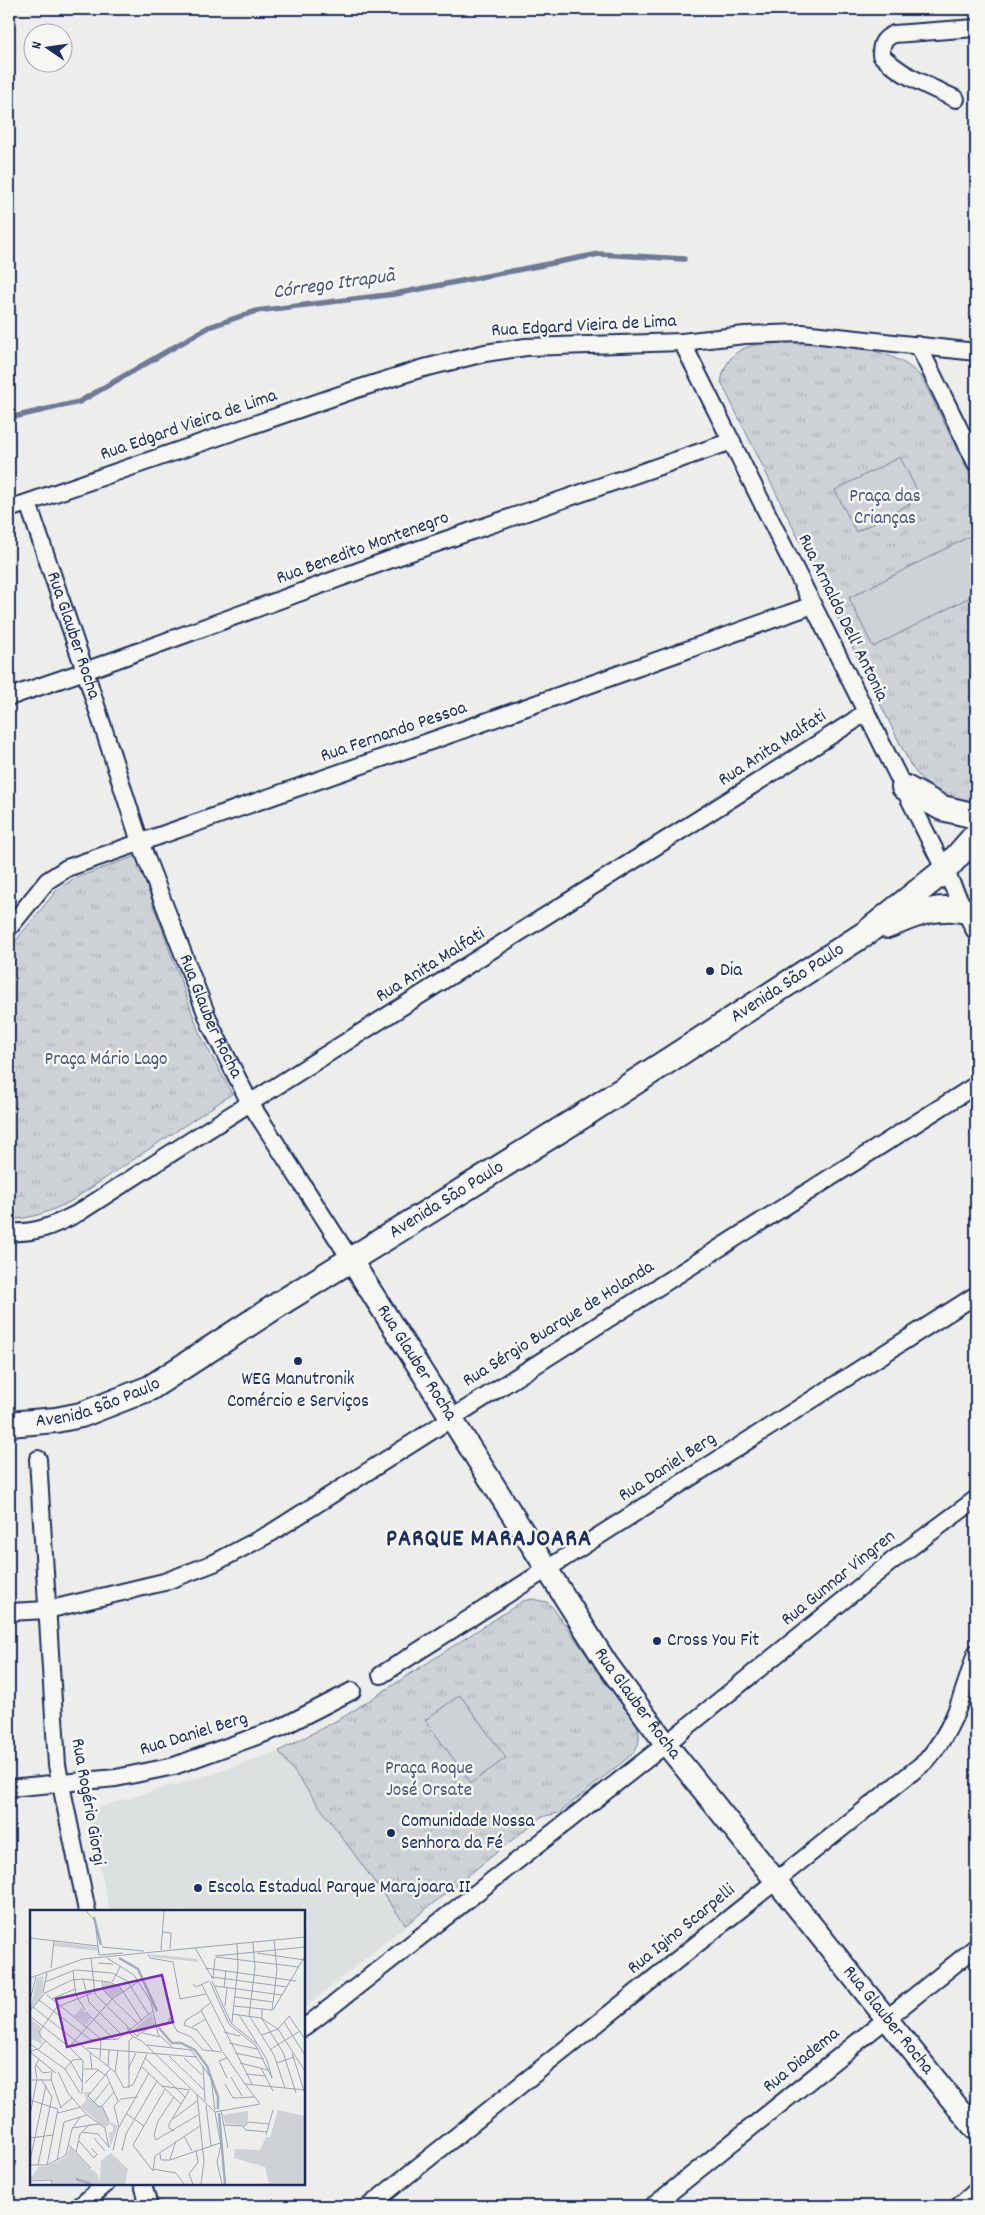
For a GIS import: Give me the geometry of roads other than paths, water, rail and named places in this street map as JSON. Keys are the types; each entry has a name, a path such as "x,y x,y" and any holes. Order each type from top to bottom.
{"main road":[{"path":"904,787 942,808 976,816"},
{"name":"Avenida São Paulo","path":"9,1424 56,1420 81,1415 106,1407 150,1388 569,1124 866,933 945,870 976,835"},
{"name":"Avenida São Paulo","path":"866,933 935,909 956,909 971,912"}],"street":[{"path":"956,99 889,64 881,55 881,46 886,38 894,34 976,28"},
{"name":"Rua Edgard Vieira de Lima","path":"9,509 420,369 485,353 526,347 682,342 746,335 802,333 976,352"},
{"name":"Rua Arnaldo Dell' Antonia","path":"682,342 945,870 971,912"},
{"path":"918,345 976,464"},
{"name":"Rua Benedito Montenegro","path":"9,696 85,671 408,553 732,441"},
{"name":"Rua Glauber Rocha","path":"28,503 140,842 211,1026 250,1103 548,1568 607,1664 666,1744 976,2130"},
{"name":"Rua Fernando Pessoa","path":"9,928 47,881 67,868 813,605"},
{"name":"Rua Anita Malfati","path":"9,1232 38,1231 55,1226 78,1213 866,711"},
{"path":"971,912 976,933"},
{"name":"Rua Sérgio Buarque de Holanda","path":"9,1612 47,1610 164,1582 214,1563 271,1533 976,1085"},
{"name":"Rua Daniel Berg","path":"381,1674 976,1295"},
{"name":"Rua Rogério Giorgi","path":"38,1459 57,1765 87,1910"},
{"name":"Rua Gunnar Vingren","path":"305,2027 666,1744 892,1561 976,1499"},
{"name":"Rua Igino Scarpelli","path":"369,2206 926,1761 938,1748 954,1721 976,1653"},
{"name":"Rua Daniel Berg","path":"9,1788 116,1778 174,1766 282,1726 352,1691"},
{"name":"Rua Diadema","path":"653,2206 976,1947"},
{"path":"80,2206 105,2185"},
{"path":"144,2185 149,2206"},
{"path":"959,2206 976,2191"}],"waterway":[{"name":"Córrego Itrapuã","path":"9,418 79,402 209,327 256,311 395,294 599,254 684,259"}],"place":[{"name":"Dia","path":"710,971"},
{"name":"WEG Manutronik Comércio e Serviços","path":"298,1361"},
{"name":"Cross You Fit","path":"657,1641"},
{"name":"Comunidade Nossa Senhora da Fé","path":"391,1833"},
{"name":"Escola Estadual Parque Marajoara II","path":"198,1888"}],"district":[{"name":"PARQUE MARAJOARA","path":"489,1540"}],"park label":[{"name":"Praça das Crianças","path":"885,508"},
{"name":"Praça Mário Lago","path":"106,1060"},
{"name":"Praça Roque José Orsate","path":"429,1780"}]}
